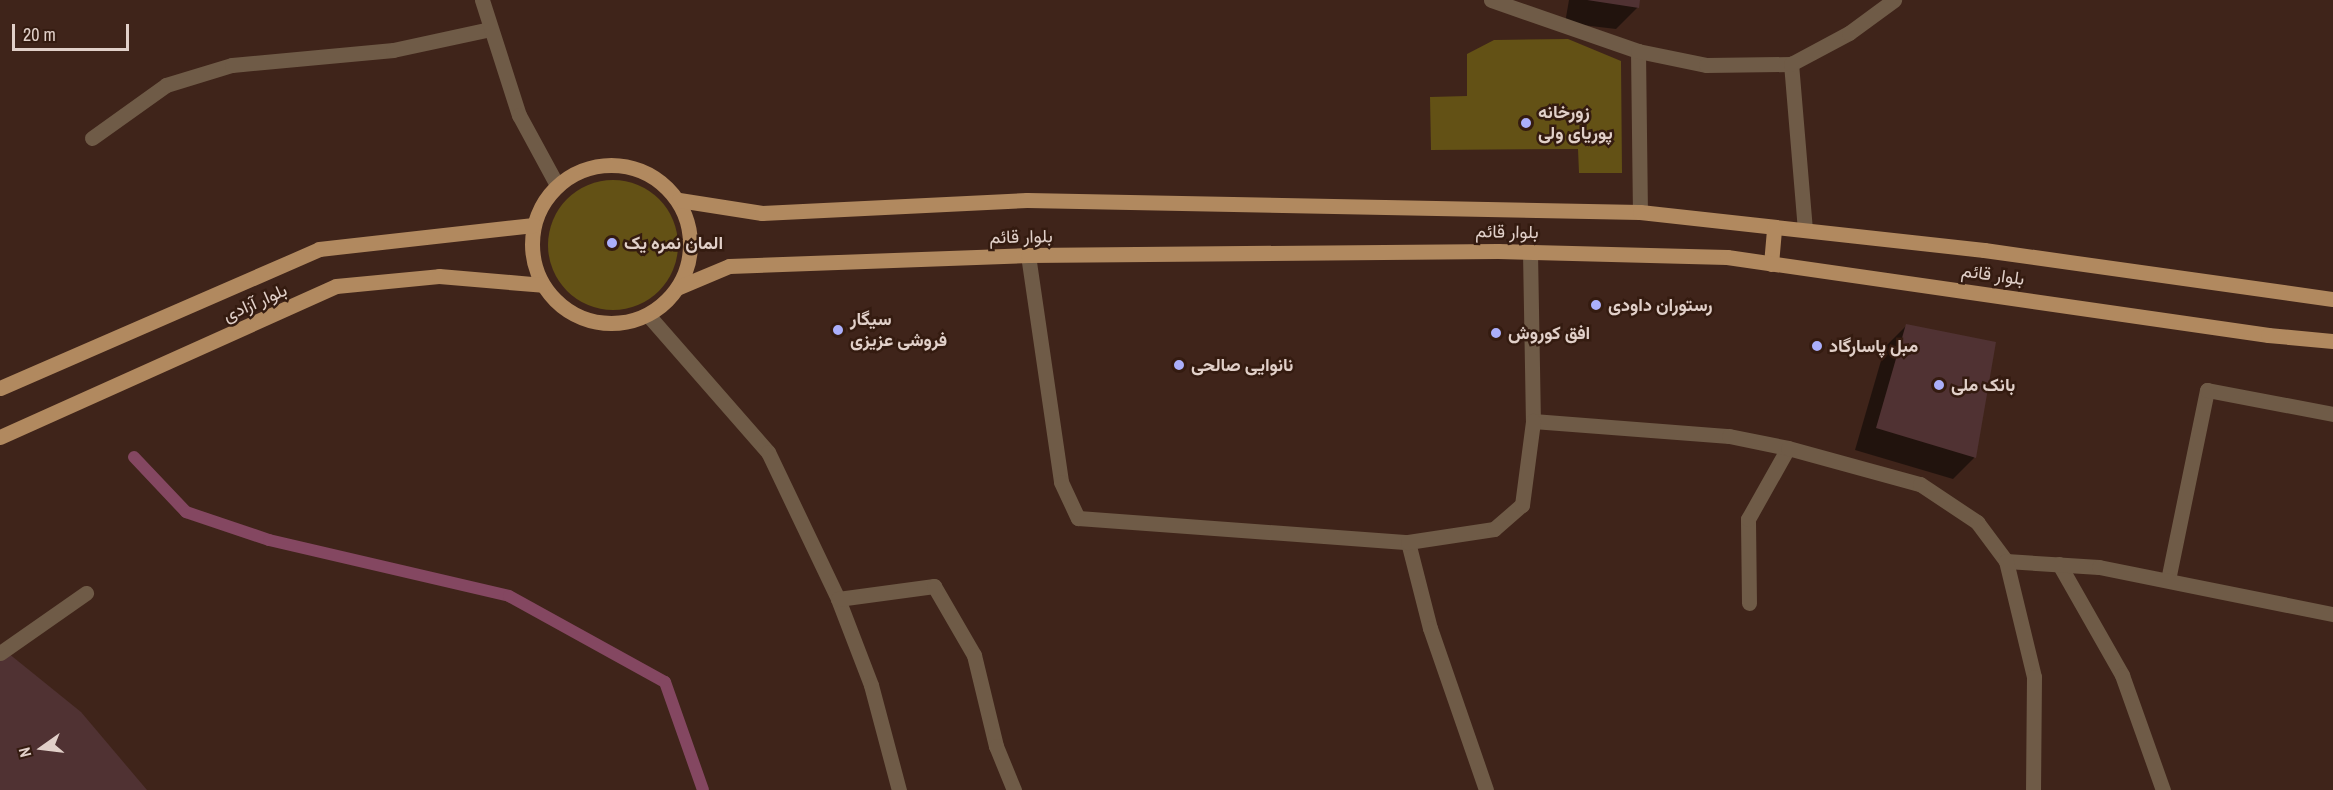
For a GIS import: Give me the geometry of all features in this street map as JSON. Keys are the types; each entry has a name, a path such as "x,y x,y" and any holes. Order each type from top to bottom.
{"main road":[{"path":"621,164 644,171 664,183 679,200 689,222 691,246 680,287 648,315 625,323 601,324 578,317 558,303 543,285 532,245 534,225 543,203 557,185 576,172 598,165 621,164"},
{"name":"بلوار قائم","path":"679,200 762,213 1027,200 1640,212 1984,250 2333,299"},
{"name":"بلوار آزادی","path":"0,388 319,249 534,225"},
{"path":"1771,264 1774,227"},
{"name":"بلوار قائم","path":"680,287 729,267 1028,255 1530,252 1727,257 2268,335 2333,340"},
{"name":"بلوار آزادی","path":"0,437 336,286 439,276 543,285"}],"street":[{"path":"482,0 519,115 557,185"},
{"path":"1491,0 1638,51 1706,65 1791,64 1849,33 1894,0"},
{"path":"92,138 166,85 232,65 393,50 490,29"},
{"path":"1638,51 1640,212"},
{"path":"1791,64 1805,230"},
{"path":"1028,255 1061,482 1078,518 1408,542 1494,530 1522,505 1533,421 1530,252"},
{"path":"648,315 768,452 838,599 871,685 899,790"},
{"path":"2168,580 2207,390 2333,414"},
{"path":"1533,421 1729,436 1788,448 1920,484 1977,522 2006,561 2034,677 2033,790"},
{"path":"1749,603 1748,519 1788,448"},
{"path":"1408,542 1430,628 1486,790"},
{"path":"2006,561 2099,567 2333,614"},
{"path":"2059,564 2122,675 2163,790"},
{"path":"838,599 934,586 974,655 996,746 1014,790"},
{"path":"0,653 86,593"}],"shaded area":[{"name":"زورخانه پوریای ولی","path":"1568,39 1621,61 1622,173 1579,173 1578,149 1431,150 1430,97 1467,96 1467,54 1494,40"},
{"path":"613,180 638,185 659,199 673,220 678,245 673,270 659,291 638,305 613,310 588,305 567,291 553,270 548,245 553,220 567,199 588,185"}],"building":[{"path":"1587,0 1640,0 1639,8"},
{"name":"بانک ملی","path":"1906,324 1996,342 1976,458 1876,428"},
{"path":"8,653 81,712 147,790 0,790 0,660"}],"waterway":[{"path":"134,457 186,512 269,540 509,596 665,682 703,790"}],"place":[{"name":"زورخانه پوریای ولی","path":"1526,123"},
{"name":"المان نمره یک","path":"612,243"},
{"name":"رستوران داودی","path":"1596,305"},
{"name":"سیگار فروشی عزیزی","path":"838,330"},
{"name":"افق کوروش","path":"1496,333"},
{"name":"مبل پاسارگاد","path":"1817,346"},
{"name":"نانوایی صالحی","path":"1179,365"},
{"name":"بانک ملی","path":"1939,385"}]}
